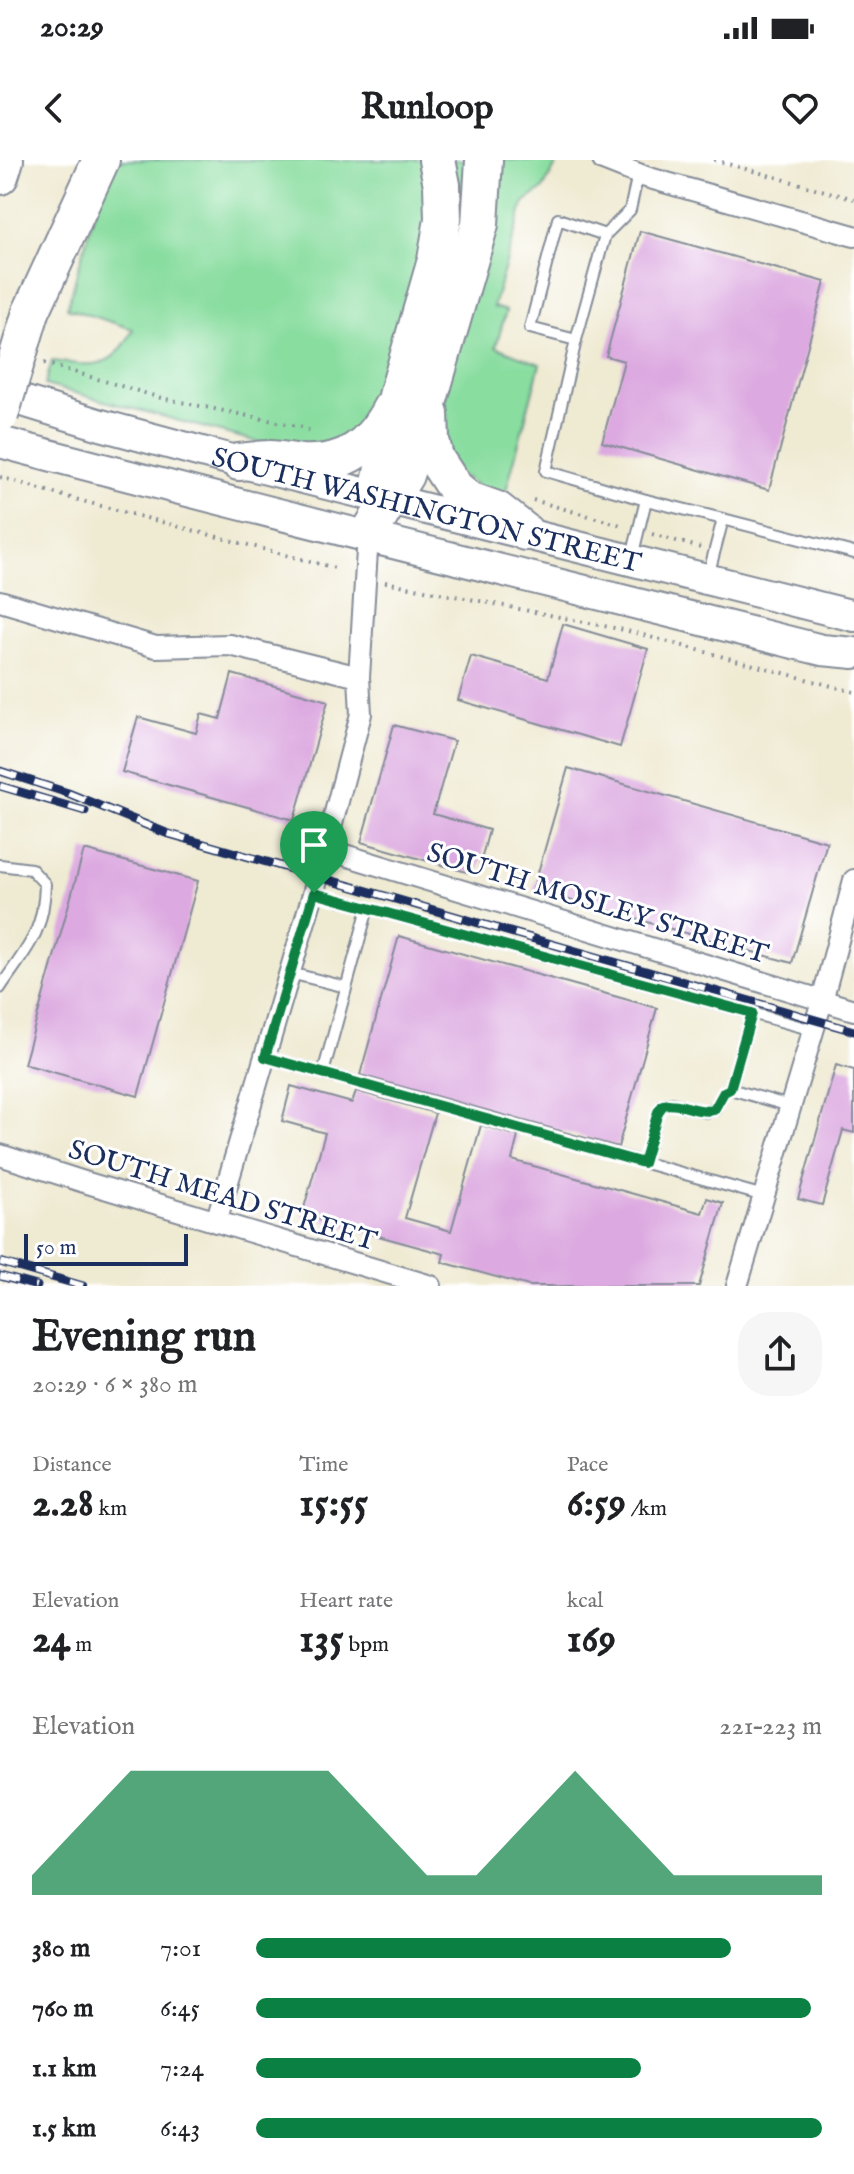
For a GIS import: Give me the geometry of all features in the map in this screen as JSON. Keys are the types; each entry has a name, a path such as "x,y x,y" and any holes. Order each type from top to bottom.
{"highway":[{"path":"0,176 5,160"},
{"path":"0,415 75,160"},
{"path":"31,312 101,160"},
{"path":"368,535 384,499 405,475 413,400 443,219 442,185 437,160"},
{"path":"239,462 273,459 323,463 346,457 367,444 381,426 413,400 480,224 484,160"},
{"path":"413,400 431,440 435,458 454,487 469,500 497,510 525,532"}],"main road":[{"name":"SOUTH WASHINGTON STREET","path":"0,394 239,462 854,616"},
{"name":"SOUTH WASHINGTON STREET","path":"0,442 822,650 854,653"}],"street":[{"path":"603,160 638,174 854,236"},
{"path":"216,1222 314,893 361,714 359,677 368,535"},
{"path":"0,601 156,647 230,645 359,677"},
{"name":"SOUTH MOSLEY STREET","path":"325,849 854,1010"},
{"path":"737,1286 822,1001 854,880"},
{"name":"SOUTH MEAD STREET","path":"0,1155 431,1286"}],"lane":[{"path":"638,174 630,210 605,235 576,340 546,471 854,553"},
{"path":"576,340 530,328 558,219 605,235"},
{"path":"631,559 646,500"},
{"path":"707,578 723,519"},
{"path":"0,865 31,869 45,884 44,908 38,932 0,988"},
{"path":"314,893 813,1030"},
{"path":"323,1073 368,908"},
{"path":"290,973 346,987"},
{"path":"730,1089 752,1013"},
{"path":"265,1057 764,1196"},
{"path":"643,1163 658,1112 663,1105 672,1103 706,1112 714,1110 724,1092 730,1089 790,1106"}],"path":[{"path":"714,160 854,199"},
{"path":"44,363 161,398 302,427 322,438"},
{"path":"0,477 335,568"},
{"path":"382,581 624,630 854,692"}],"green space":[{"path":"112,160 425,160 431,212 377,410 366,427 324,451 284,449 45,385 52,361 101,363 118,352 133,329 67,308"},
{"path":"448,160 472,160 457,262"},
{"path":"497,160 559,160 543,189 524,202 493,307 506,311 496,347 540,364 503,502 449,467 444,402"}],"building":[{"path":"640,231 825,282 769,490 602,442 624,361 606,356"},
{"path":"563,624 648,649 620,747 458,700 471,656 548,678"},
{"path":"232,674 328,701 294,820 122,772 138,717 196,733 201,714 220,719"},
{"path":"394,725 454,741 433,814 489,830 477,875 361,842"},
{"path":"568,768 827,842 792,963 533,890"},
{"path":"84,850 198,881 138,1096 24,1064"},
{"path":"399,936 657,1008 618,1147 360,1075"},
{"path":"836,1065 854,1070 854,1133 843,1130 822,1205 798,1199"},
{"path":"291,1086 352,1103 356,1091 435,1113 405,1218 451,1231 481,1125 518,1136 512,1160 702,1213 707,1198 723,1203 699,1286 529,1286 442,1262 444,1254 302,1215 325,1133 282,1121"}],"railway":[{"path":"0,771 68,793 166,833 854,1031"},
{"path":"0,786 85,811"},
{"path":"0,1262 83,1286"},
{"path":"0,1276 37,1286"}],"route":[{"path":"314,893 752,1013 730,1089 724,1092 714,1110 706,1112 672,1103 663,1105 658,1112 643,1163 265,1057 314,893"}]}
